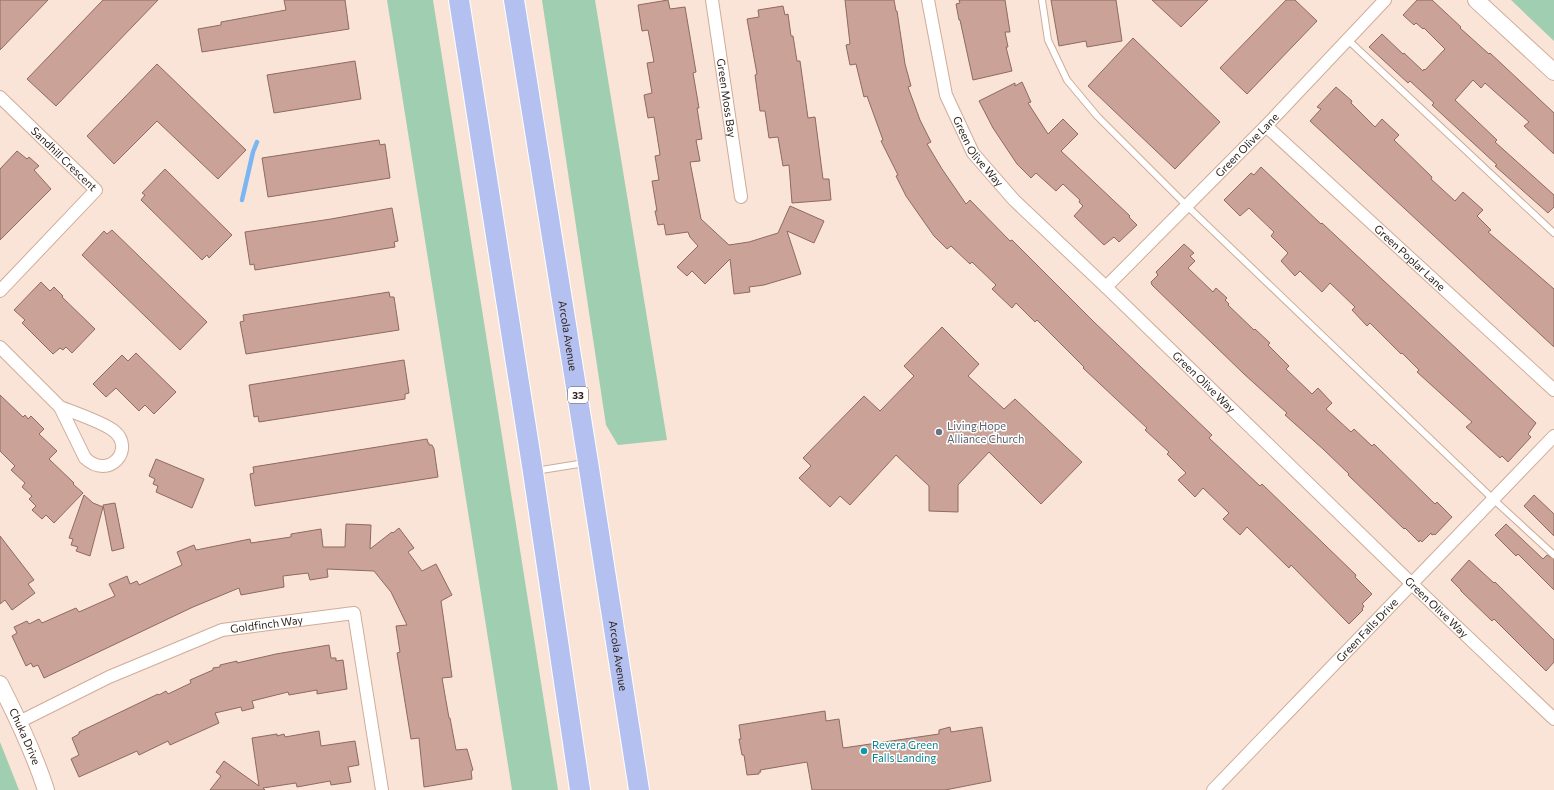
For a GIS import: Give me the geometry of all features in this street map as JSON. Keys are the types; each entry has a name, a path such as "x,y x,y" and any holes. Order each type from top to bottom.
{"main road":[{"path":"459,0 533,472 580,790"},
{"name":"Arcola Avenue","path":"514,0 639,790"}],"street":[{"name":"Green Moss Bay","path":"712,0 741,197"},
{"name":"Green Olive Way","path":"928,0 946,95 973,153 1014,200 1554,719"},
{"name":"Green Olive Lane","path":"1106,287 1266,126 1385,0"},
{"path":"1476,0 1554,72"},
{"name":"Sandhill Crescent","path":"0,97 96,190 0,291"},
{"name":"Green Poplar Lane","path":"1266,126 1554,390"},
{"path":"0,347 60,407 85,458 90,463 104,467 111,465 116,461 120,455 122,441 113,430 60,407"},
{"name":"Green Falls Drive","path":"1212,790 1554,436"},
{"name":"Goldfinch Way","path":"19,722 109,677 222,630 354,613 382,790"},
{"name":"Chuka Drive","path":"0,684 19,722 39,768 46,790"}],"lane":[{"path":"1042,0 1048,40 1067,80 1097,116 1186,205 1493,499 1554,555"},
{"path":"1348,40 1554,233"},
{"path":"533,472 588,462"}],"green space":[{"path":"387,0 433,0 558,790 512,790"},
{"path":"542,0 595,0 667,440 618,445 606,425"},
{"path":"1511,0 1554,0 1554,41"},
{"path":"0,742 19,790 0,790"}],"building":[{"path":"0,0 48,0 0,50"},
{"path":"103,0 158,0 56,106 27,79"},
{"path":"284,0 345,0 349,29 202,52 198,29 221,25 221,22 286,10"},
{"path":"668,0 670,9 685,7 696,72 693,73 699,108 697,108 702,139 696,140 700,161 690,162 701,219 729,245 749,242 778,233 790,206 824,221 814,243 787,231 801,274 764,285 749,287 750,292 734,294 730,259 705,284 692,271 687,276 677,267 698,246 690,237 688,232 666,235 664,224 658,225 652,181 659,180 655,156 660,155 654,117 648,118 644,95 652,93 647,63 654,62 648,30 642,31 638,5"},
{"path":"845,0 894,0 905,64 911,86 908,87 920,120 931,142 927,144 966,204 970,200 1010,241 1012,240 1094,322 1212,435 1209,438 1260,486 1262,484 1356,575 1355,577 1372,594 1362,604 1364,606 1362,609 1363,610 1349,624 1291,565 1289,568 1247,527 1240,535 1223,519 1229,513 1203,488 1195,497 1178,480 1186,473 1167,454 1169,452 1145,430 1147,428 1083,368 1084,367 1037,320 1035,322 1016,303 1012,308 992,289 996,285 972,262 970,264 951,246 947,249 934,236 906,196 896,176 898,175 881,141 883,140 867,96 864,97 856,64 850,65 846,45 850,44"},
{"path":"959,0 1005,0 1010,32 1005,32 1008,47 1006,47 1012,71 973,80 956,4 960,3"},
{"path":"1051,0 1116,0 1122,41 1087,47 1086,41 1059,46"},
{"path":"1152,0 1208,0 1181,27"},
{"path":"1286,0 1295,0 1317,21 1247,94 1220,68"},
{"path":"1417,0 1432,0 1461,27 1460,28 1489,54 1490,53 1554,113 1554,154 1524,126 1529,122 1485,83 1481,88 1473,80 1455,100 1497,140 1495,142 1554,195 1554,207 1548,213 1495,166 1497,165 1432,105 1434,103 1410,81 1408,83 1369,47 1382,34 1423,71 1424,69 1425,70 1445,49 1424,28 1423,29 1416,23 1414,25 1403,15"},
{"path":"783,6 785,15 788,14 797,61 800,61 808,118 815,117 823,179 829,179 831,200 792,203 789,165 783,166 778,137 769,138 765,111 760,111 755,75 757,74 747,19 759,17 758,10"},
{"path":"1133,38 1220,122 1175,169 1088,86"},
{"path":"355,61 361,99 274,113 267,75"},
{"path":"157,64 246,150 218,179 157,121 114,164 87,136"},
{"path":"1022,82 1031,102 1028,103 1048,134 1063,119 1078,134 1061,151 1130,216 1129,217 1137,225 1119,242 1114,237 1104,245 1074,216 1083,206 1079,202 1080,200 1063,184 1056,191 1036,173 1031,178 1017,164 993,128 979,101 1015,83 1015,86"},
{"path":"1336,87 1352,101 1351,103 1375,127 1382,119 1399,135 1394,140 1432,177 1431,179 1455,201 1463,192 1483,210 1477,216 1491,230 1488,232 1554,289 1554,347 1310,121 1321,109 1317,107"},
{"path":"379,140 380,145 385,144 390,178 268,197 262,158"},
{"path":"17,151 27,159 29,157 39,166 34,170 51,189 0,240 0,169"},
{"path":"1261,167 1536,423 1528,434 1531,437 1508,462 1502,456 1500,458 1466,427 1472,422 1417,372 1419,370 1370,323 1367,326 1352,310 1355,307 1330,283 1322,292 1300,271 1295,276 1281,261 1288,253 1271,236 1274,232 1249,208 1240,216 1224,200 1251,173 1254,175"},
{"path":"165,169 232,235 209,258 207,255 202,260 141,200 145,195 142,193"},
{"path":"392,208 398,241 394,242 395,247 255,270 254,264 250,265 245,232"},
{"path":"112,230 207,322 180,350 82,255 104,231 107,234"},
{"path":"1184,244 1194,253 1190,256 1195,261 1188,268 1213,292 1216,288 1227,298 1225,300 1229,304 1228,305 1270,343 1268,345 1289,366 1286,369 1312,394 1318,388 1332,403 1326,409 1351,432 1354,429 1372,446 1374,444 1435,504 1437,502 1452,517 1435,535 1432,535 1431,533 1422,542 1420,540 1419,542 1405,528 1404,529 1323,449 1285,415 1287,413 1244,374 1152,285 1151,282 1158,275 1156,272"},
{"path":"41,282 50,291 54,287 63,296 62,297 95,329 72,353 66,347 63,350 60,348 53,354 22,323 25,320 14,310"},
{"path":"389,292 390,297 394,297 399,330 246,354 240,322 244,321 243,315"},
{"name":"Living Hope Alliance Church","path":"942,327 979,364 968,376 1004,409 1015,399 1082,462 1041,504 989,452 958,485 958,512 929,511 929,486 896,455 850,505 840,496 830,507 799,478 811,466 803,458 864,396 880,411 914,376 904,366"},
{"path":"136,353 176,392 154,414 145,405 139,411 116,388 106,397 93,384 122,355 128,361"},
{"path":"404,360 409,393 405,394 405,399 259,422 258,416 254,417 249,385"},
{"path":"0,395 23,417 25,415 28,419 31,416 44,429 39,434 57,451 49,459 83,493 54,523 46,515 42,519 32,510 36,506 29,499 32,496 22,487 25,483 11,470 15,466 0,451"},
{"path":"427,439 429,445 432,445 434,449 438,477 255,506 250,474 254,473 253,467"},
{"path":"156,459 204,479 192,508 156,492 158,486 153,484 155,479 149,476"},
{"path":"84,495 93,503 103,507 90,556 76,551 78,547 71,545 73,539 69,538"},
{"path":"1534,495 1554,514 1554,536 1524,506"},
{"path":"115,503 124,548 112,551 103,505"},
{"path":"346,524 371,525 370,549 399,528 414,548 408,552 422,571 436,564 452,595 441,601 452,677 442,678 456,750 467,749 473,770 471,771 472,779 424,787 419,738 411,739 397,653 400,652 396,626 407,625 391,592 374,571 327,569 328,577 310,580 308,573 283,576 284,587 241,595 239,588 193,607 44,678 38,665 33,667 31,663 26,666 12,636 17,633 14,627 27,621 29,624 39,619 42,623 76,608 79,612 115,596 109,584 127,576 130,584 137,581 139,585 182,565 177,552 194,545 196,550 250,539 251,543 291,537 291,534 321,529 323,547 345,547"},
{"path":"1506,524 1543,559 1547,555 1554,559 1554,590 1518,554 1516,556 1495,535"},
{"path":"0,536 34,580 28,584 35,593 12,610 5,600 0,604"},
{"path":"1469,560 1494,583 1495,582 1554,640 1554,662 1546,671 1494,619 1492,621 1451,580"},
{"path":"329,645 331,658 336,658 336,661 343,660 347,689 317,694 317,690 289,695 288,692 252,701 254,708 242,711 241,707 215,713 219,723 170,745 168,741 139,755 137,751 79,777 71,759 79,755 72,738 79,734 79,732 158,694 159,695 166,691 168,694 191,683 190,680 213,670 213,668 220,667 220,665"},
{"name":"Revera Green Falls Landing","path":"825,711 826,721 839,719 843,748 939,734 939,730 950,727 951,732 982,727 991,781 945,790 812,790 807,762 760,770 761,772 759,772 759,774 747,775 744,755 742,755 739,739 741,739 739,725"},
{"path":"319,731 321,746 355,741 359,765 348,767 351,782 331,785 330,781 297,787 296,783 263,788 265,790 210,790 221,776 216,772 224,761 259,786 252,738 277,734 277,736 284,734 285,737"}],"waterway":[{"path":"242,200 253,152 257,142"}],"place":[{"name":"Living Hope Alliance Church","path":"939,432"},
{"name":"Revera Green Falls Landing","path":"864,751"}]}
